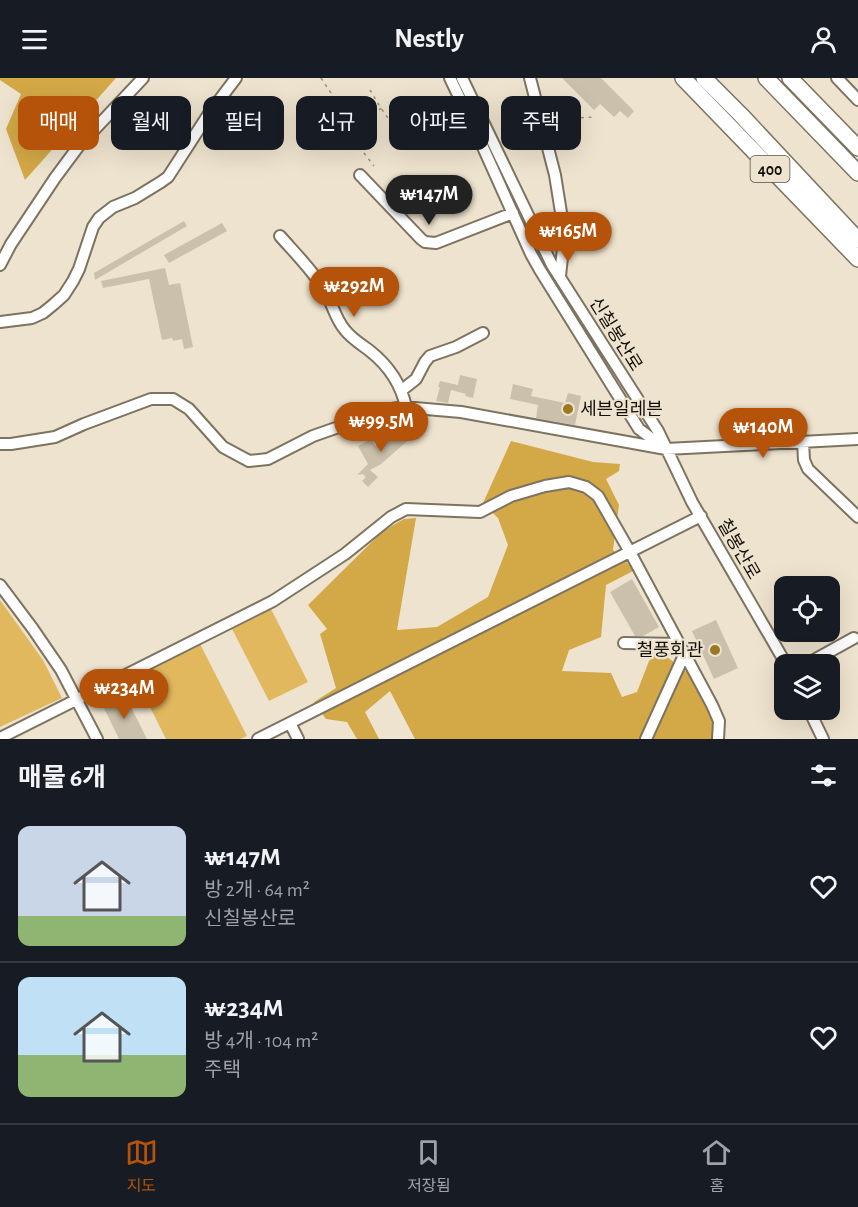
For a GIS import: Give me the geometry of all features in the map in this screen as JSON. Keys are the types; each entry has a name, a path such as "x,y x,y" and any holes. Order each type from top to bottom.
{"highway":[{"name":"400","path":"683,78 858,259"},
{"name":"400","path":"704,78 858,240"},
{"path":"766,78 858,173"},
{"path":"790,78 858,148"}],"street":[{"path":"0,265 11,244 78,147 143,78"},
{"path":"0,322 32,318 43,313 64,295 79,269 93,227 99,218 113,207 135,198 168,177 208,115 236,78"},
{"name":"신칠봉산로","path":"450,78 459,96"},
{"name":"신칠봉산로","path":"462,78 552,265 658,431 666,449"},
{"path":"530,78 534,96"},
{"path":"837,78 858,100"},
{"name":"신칠봉산로","path":"484,150 540,270 639,429 666,449"},
{"path":"548,150 555,174 563,225 564,239 560,276"},
{"path":"360,175 421,239 430,243 513,213"},
{"path":"280,236 323,288 345,331 387,366 396,378 406,407"},
{"path":"402,390 419,376 430,356 456,347 483,333"},
{"path":"0,444 55,437 151,399 173,399 189,409 223,447 249,460 268,459 313,436 387,410 406,407 461,412 666,449 858,440"},
{"path":"803,442 804,460 808,469 858,517"},
{"name":"칠봉산로","path":"666,449 700,516 780,654"},
{"path":"0,738 273,601 345,554 391,517 406,509 480,512 511,496 536,488 569,482 586,487 598,496 712,705 719,721 718,739"},
{"path":"258,739 700,516"},
{"path":"0,585 61,670 97,739"},
{"path":"825,654 854,638"},
{"path":"624,644 682,649"},
{"path":"646,739 682,649"},
{"path":"814,720 823,739"},
{"path":"290,723 298,739"}],"path":[{"path":"321,78 332,96"},
{"path":"370,90 389,118"},
{"path":"377,111 381,107"},
{"path":"581,117 596,117"},
{"path":"362,150 374,166"}],"shaded area":[{"path":"0,78 116,78 99,97 20,96 21,94"},
{"path":"18,101 18,150 52,150 25,180 6,129"},
{"path":"511,441 593,462 620,464 619,471 606,479 619,505 613,550 635,570 606,585 601,637 569,650 562,671 611,673 622,697 637,692 649,661 659,651 687,672 711,712 715,739 415,739 390,691 365,712 379,739 357,739 347,722 326,719 314,702 336,688 320,634 327,629 308,605 383,531 404,519 416,518 397,630 437,627 488,597 508,545 498,518 483,503"},
{"path":"0,600 43,660 62,698 0,727"},
{"path":"271,609 308,682 269,701 232,629"},
{"path":"200,644 247,736 240,739 166,739 135,677"}],"building":[{"path":"562,78 601,78 634,111 628,118 620,111 614,117 600,104 594,110"},
{"path":"184,221 187,226 95,280 94,273"},
{"path":"222,223 227,231 169,263 164,255"},
{"path":"165,268 169,285 180,283 193,347 184,349 182,339 162,340 149,279 103,288 101,281"},
{"path":"460,375 477,379 473,398 451,390 448,403 436,401 440,381 458,385"},
{"path":"513,384 533,389 531,396 565,403 568,393 581,396 575,425 536,418 538,405 510,399"},
{"path":"404,427 413,436 381,464 370,470 378,477 368,487 362,481 366,477 363,474 357,475 368,464 358,446 371,439 375,446 386,437 389,440"},
{"path":"632,579 659,627 643,636 635,636 610,592"},
{"name":"철풍회관","path":"716,620 738,668 714,679 692,631"},
{"path":"125,695 147,739 119,739 103,706"}],"place":[{"name":"세븐일레븐","path":"568,409"},
{"name":"철풍회관","path":"715,650"}]}
